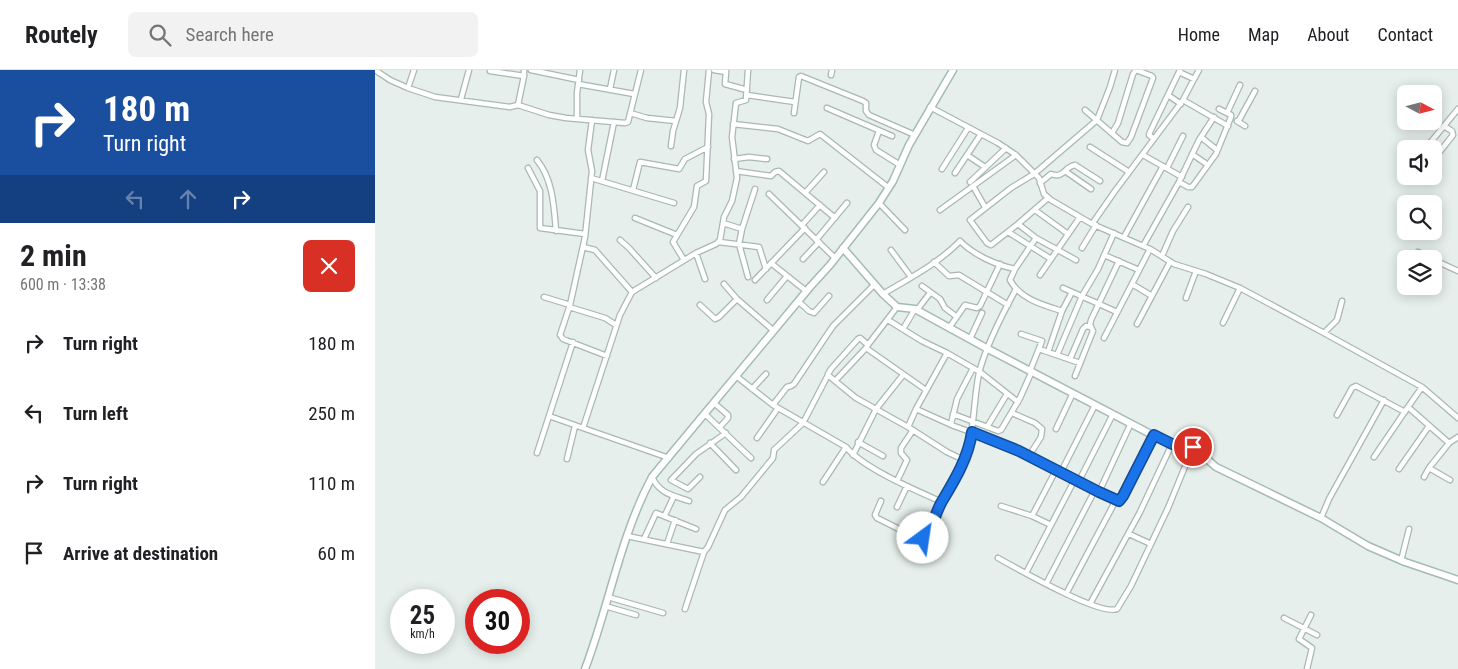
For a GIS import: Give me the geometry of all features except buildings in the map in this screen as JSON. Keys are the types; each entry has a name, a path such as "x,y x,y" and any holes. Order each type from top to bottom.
{"street":[{"path":"375,70 390,80 435,97 510,107 518,106 549,115 628,123 641,70"},
{"path":"408,88 414,70"},
{"path":"461,99 469,70"},
{"path":"518,106 524,70"},
{"path":"531,70 634,94"},
{"path":"562,76 564,70"},
{"path":"577,118 580,70"},
{"path":"609,89 614,70"},
{"path":"671,146 680,108 684,70"},
{"path":"684,260 673,242 693,207 697,186 706,181 709,114 706,102 709,70"},
{"path":"714,70 726,71 725,84 747,92 795,102"},
{"path":"719,242 724,216 733,196 736,171 732,137 736,103 746,100 748,70"},
{"path":"585,669 627,536 643,492 652,476 669,458 879,203 889,188 930,107 953,70"},
{"path":"1048,198 993,244 987,243 970,220 985,207 1034,174 1097,120 1115,70"},
{"path":"1085,110 1124,144 1127,143 1141,111 1153,78 1152,76 1136,70 1133,74 1112,133"},
{"path":"1082,248 1094,224 1129,172 1182,102 1199,70"},
{"path":"490,71 523,76"},
{"path":"1154,139 1149,134 1179,71 1195,79"},
{"path":"794,114 798,79 803,77 863,101 867,105 866,111 869,115 915,135"},
{"path":"1227,113 1240,85"},
{"path":"1238,122 1255,91"},
{"path":"1168,95 1228,126"},
{"path":"930,107 1016,155 1034,174 1048,198 1094,224 1143,246 1170,262 1240,288 1324,333 1422,387 1458,418"},
{"path":"827,108 892,136"},
{"path":"1219,109 1231,115 1231,118 1245,126"},
{"path":"1432,140 1458,109"},
{"path":"630,113 647,118 676,121"},
{"path":"1143,246 1213,117"},
{"path":"1179,182 1192,187 1217,150 1231,118"},
{"path":"592,120 587,150 592,171 585,234 570,306 560,335 561,338 607,356"},
{"path":"603,181 614,122"},
{"path":"733,124 778,130 808,141 819,134 889,188"},
{"path":"1442,148 1453,135 1452,131 1444,126"},
{"path":"942,169 968,128"},
{"path":"879,131 873,145 875,150 900,165"},
{"path":"955,173 981,134"},
{"path":"1124,237 1183,136"},
{"path":"1201,137 1217,150"},
{"path":"633,190 640,162 679,169 685,159 708,147"},
{"path":"1089,147 1129,172"},
{"path":"971,184 1005,148"},
{"path":"1192,154 1208,165"},
{"path":"967,155 985,167"},
{"path":"940,210 971,184 1016,155"},
{"path":"1143,155 1182,176"},
{"path":"734,160 749,158 767,159"},
{"path":"537,160 543,167 551,188 556,231"},
{"path":"1040,183 1050,175 1057,176 1075,164 1100,181"},
{"path":"528,168 539,191 540,228 585,234"},
{"path":"736,171 771,176 777,171 835,218"},
{"path":"1065,171 1091,189"},
{"path":"805,193 824,172"},
{"path":"591,178 674,204"},
{"path":"971,184 985,207"},
{"path":"748,277 739,244 755,189"},
{"path":"769,194 835,258"},
{"path":"803,258 847,203"},
{"path":"879,203 905,230"},
{"path":"755,280 803,227 820,205"},
{"path":"1161,256 1173,231 1188,207"},
{"path":"1035,210 1068,234"},
{"path":"1040,275 1080,216"},
{"path":"635,218 677,235"},
{"path":"723,223 742,230"},
{"path":"1017,224 1037,238 1076,260"},
{"path":"1008,232 1051,259"},
{"path":"1057,355 1082,296 1105,255 1114,233"},
{"path":"1037,238 1015,269 1010,280 1028,298 1062,311"},
{"path":"620,240 656,278"},
{"path":"883,294 952,250 960,241 967,248 1015,269"},
{"path":"583,428 619,315 632,292 695,253 719,242 759,247 766,269"},
{"path":"583,247 595,250 632,292"},
{"path":"843,248 874,285 897,307 916,309 988,349 1172,444 1193,447 1216,468 1321,518 1368,546 1401,561 1458,580"},
{"path":"891,250 911,276"},
{"path":"1104,338 1150,250"},
{"path":"695,253 705,279"},
{"path":"1105,255 1139,270"},
{"path":"1075,376 1093,331 1090,324 1098,303 1119,261"},
{"path":"934,262 947,275 952,277 959,276 1008,305"},
{"path":"1137,324 1170,262"},
{"path":"771,263 806,291"},
{"path":"1442,263 1458,271"},
{"path":"949,328 965,305 979,308 1000,264"},
{"path":"1186,298 1196,271"},
{"path":"767,300 787,276"},
{"path":"724,284 737,299 774,331"},
{"path":"1132,284 1152,296"},
{"path":"773,405 787,387 794,384 833,326 874,285"},
{"path":"922,286 940,299 945,308 957,317"},
{"path":"1063,288 1117,312"},
{"path":"1223,323 1240,288"},
{"path":"881,501 875,515 877,518 913,536 925,538 929,536 942,502 949,493 970,445 980,372 988,349 1017,289"},
{"path":"1048,352 1062,311 1072,292"},
{"path":"903,329 916,309 930,293"},
{"path":"798,301 814,313 829,296"},
{"path":"544,297 605,318 616,325"},
{"path":"700,305 715,319 737,299"},
{"path":"1324,333 1337,320 1342,301"},
{"path":"835,381 867,346 897,307"},
{"path":"970,339 982,313"},
{"path":"888,320 922,341 947,352 980,372 1018,402"},
{"path":"1070,359 1083,329 1086,326 1091,327"},
{"path":"953,414 987,427 1001,430 1018,402 1042,340 1021,334"},
{"path":"685,609 704,552 725,510 741,497 773,458 774,450 803,423 831,369 857,338 862,339 867,346 903,375 926,390"},
{"path":"537,453 573,342"},
{"path":"1039,349 1080,363"},
{"path":"897,481 907,460 901,453 901,448 911,428 916,409 947,352"},
{"path":"951,424 957,399 973,368"},
{"path":"752,389 766,374"},
{"path":"828,375 856,398 911,428 947,452 964,460"},
{"path":"853,455 876,410 903,375"},
{"path":"736,376 773,405 846,447 853,455 897,481 942,502"},
{"path":"1337,415 1354,386 1360,386 1405,412"},
{"path":"1374,457 1422,387"},
{"path":"1057,429 1073,393"},
{"path":"987,427 1007,394"},
{"path":"1321,518 1329,499 1384,400"},
{"path":"714,403 729,415 720,427"},
{"path":"1032,516 1095,405"},
{"path":"1408,407 1449,443"},
{"path":"757,438 778,408"},
{"path":"916,409 1009,446 1119,501 1154,435"},
{"path":"1012,413 1035,423 1042,429 1041,436 1029,456"},
{"path":"705,414 751,458"},
{"path":"1026,573 1113,414"},
{"path":"549,416 669,458"},
{"path":"1046,584 1097,491 1131,423"},
{"path":"567,459 575,426"},
{"path":"1399,469 1429,426"},
{"path":"700,476 689,488 671,480 696,454 726,433"},
{"path":"1424,477 1449,443 1458,437"},
{"path":"858,442 883,456"},
{"path":"711,443 736,470"},
{"path":"1090,604 1129,534 1172,444"},
{"path":"823,482 846,447"},
{"path":"998,558 1066,594 1109,611 1117,609 1131,586 1151,544 1193,447"},
{"path":"1429,468 1450,480"},
{"path":"652,476 658,488 689,501"},
{"path":"897,507 907,486"},
{"path":"665,515 674,496"},
{"path":"1066,594 1116,500"},
{"path":"1001,506 1032,516 1051,525"},
{"path":"644,540 655,514 658,513 697,529"},
{"path":"667,544 675,520"},
{"path":"1401,561 1409,529"},
{"path":"1129,534 1151,544"},
{"path":"627,536 704,552"},
{"path":"608,597 663,613"},
{"path":"605,606 636,615"},
{"path":"1307,669 1312,648 1299,641 1311,615"},
{"path":"1284,618 1317,635"}],"route":[{"path":"923,538 929,536 935,517 942,502 949,493 970,445 972,432 1009,446 1119,501 1154,435 1172,444 1193,447"}]}
